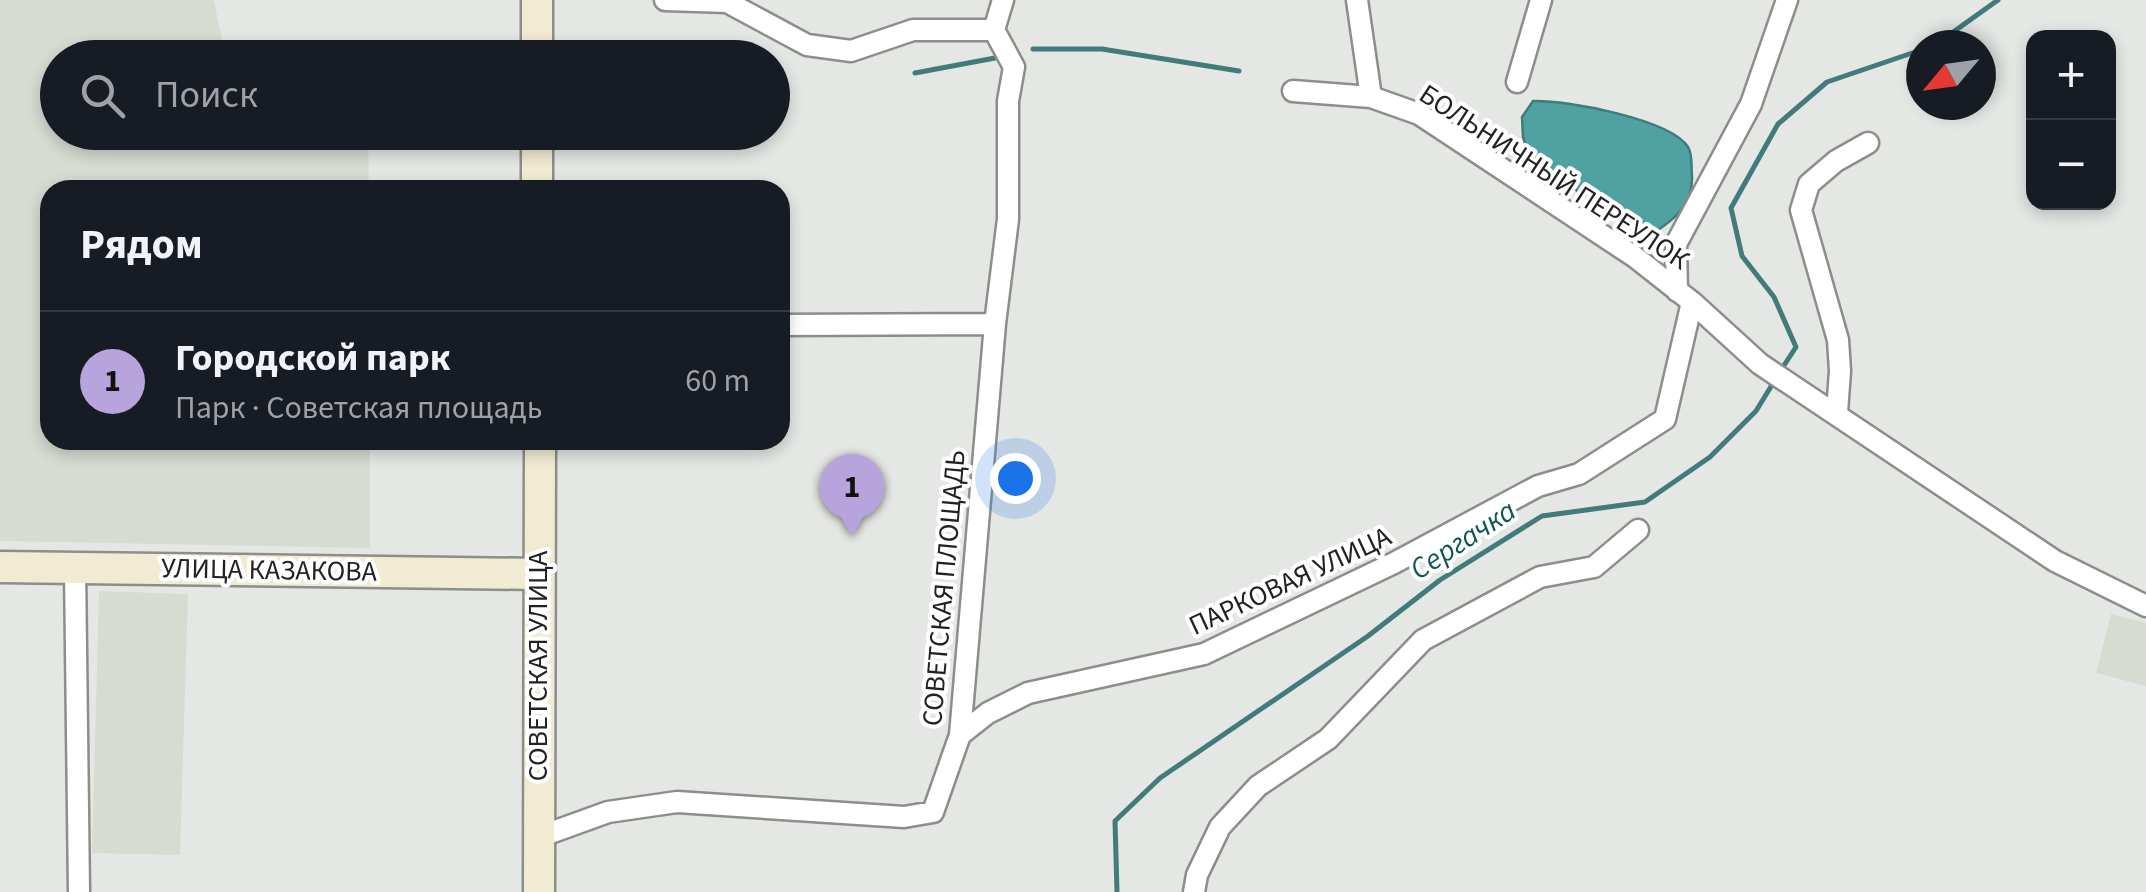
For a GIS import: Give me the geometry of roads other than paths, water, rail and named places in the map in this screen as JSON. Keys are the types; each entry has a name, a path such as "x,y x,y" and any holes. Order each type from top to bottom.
{"main road":[{"path":"537,0 537,40"},
{"path":"537,150 537,180"},
{"name":"СОВЕТСКАЯ УЛИЦА","path":"539,892 540,450"},
{"name":"УЛИЦА КАЗАКОВА","path":"0,568 537,574"}],"street":[{"path":"666,0 727,2 807,44 851,51 913,30 994,30 1004,0"},
{"path":"1357,0 1372,97"},
{"path":"1516,82 1540,0"},
{"name":"ПАРКОВАЯ УЛИЦА","path":"960,734 988,713 1028,693 1204,654 1394,563 1538,486 1580,474 1665,419 1684,297 1676,244 1751,104 1788,0"},
{"name":"СОВЕТСКАЯ ПЛОЩАДЬ","path":"539,838 608,812 677,802 904,817 934,812 960,734 995,324 1008,219 1008,100 1014,67 994,30"},
{"name":"БОЛЬНИЧНЫЙ ПЕРЕУЛОК","path":"1293,91 1372,97 1419,114 1635,258 1760,364 2056,561 2146,606"},
{"path":"1837,412 1838,340 1801,210 1810,184 1836,161 1868,143"},
{"path":"790,326 995,324"},
{"path":"1194,892 1197,875 1212,843 1233,813 1258,786 1328,739 1424,640 1540,577 1594,567 1638,530"},
{"path":"74,568 79,892"}],"water":[{"path":"1533,101 1616,113 1678,137 1688,147 1692,162 1692,187 1681,210 1655,232 1627,228 1615,215 1529,155 1522,117"}],"waterway":[{"name":"Сергачка","path":"1956,30 1998,0"},
{"path":"1033,49 1102,49 1239,71"},
{"name":"Сергачка","path":"1781,370 1796,347 1774,297 1742,256 1731,208 1778,124 1827,82 1906,55"},
{"path":"915,73 995,58"},
{"name":"Сергачка","path":"1117,892 1115,821 1160,778 1368,636 1440,580 1542,516 1645,502 1710,457 1756,411 1775,380"}],"place":[{"name":"Городской парк","path":"852,536"}]}
